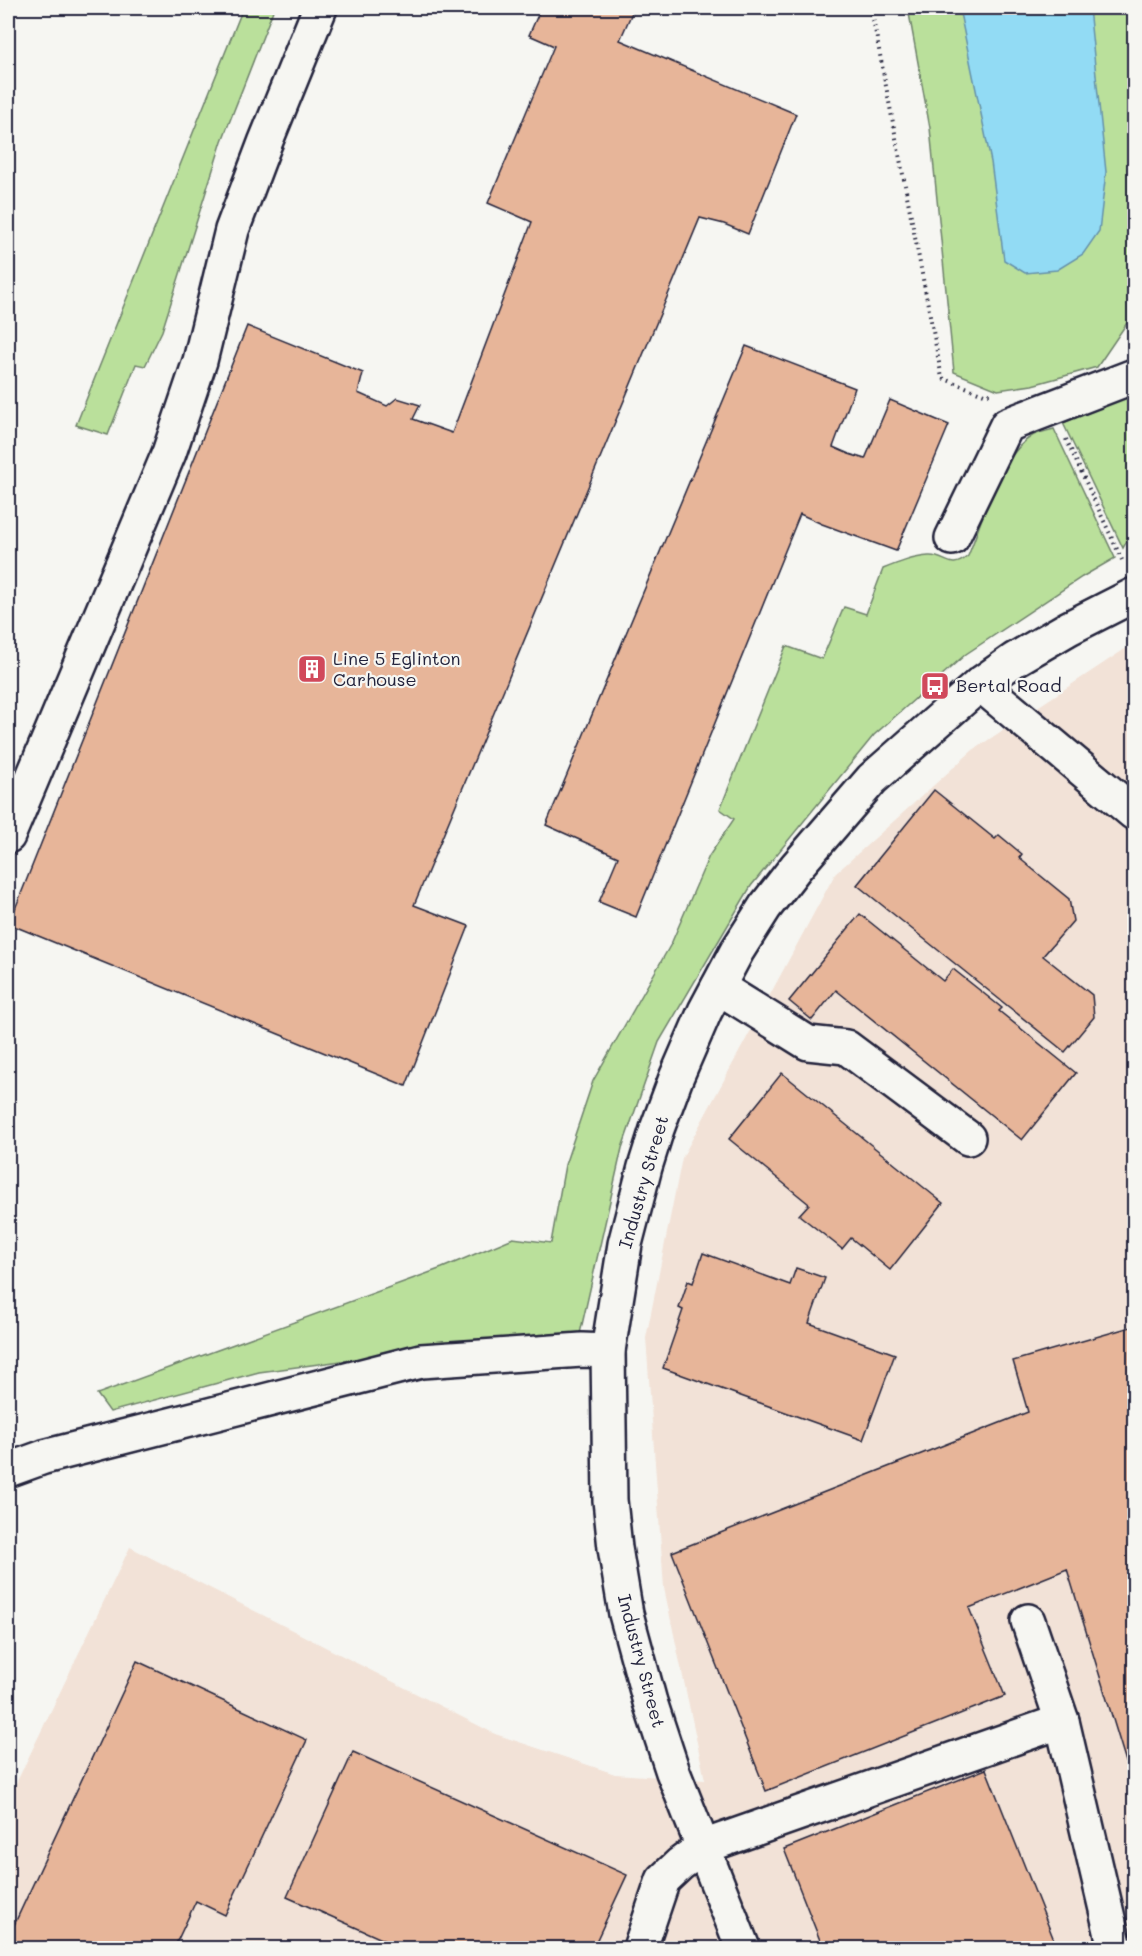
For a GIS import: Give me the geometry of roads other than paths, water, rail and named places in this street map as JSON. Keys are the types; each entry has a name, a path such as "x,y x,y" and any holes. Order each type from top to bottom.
{"street":[{"path":"8,836 169,453 200,361 232,230 320,8"},
{"path":"952,538 1007,425 1134,376"},
{"name":"Industry Street","path":"743,1948 674,1772 650,1702 626,1614 615,1548 610,1500 608,1351 625,1244 648,1158 676,1078 718,987 765,907 831,826 872,779 980,684 1014,660 1069,628 1134,595"},
{"path":"980,684 1134,813"},
{"path":"718,987 808,1043 846,1047 968,1138"},
{"path":"8,1470 44,1456 421,1361 582,1350 608,1351"},
{"path":"1028,1621 1062,1721 1115,1948"},
{"path":"640,1948 663,1880 703,1847 1062,1721"}],"water":[{"path":"959,8 1089,8 1106,172 1099,231 1083,254 1057,270 1025,273 1004,260 991,162"}],"place":[{"name":"Line 5 Eglinton Carhouse","path":"312,669"},
{"name":"Bertal Road","path":"935,686"}]}
